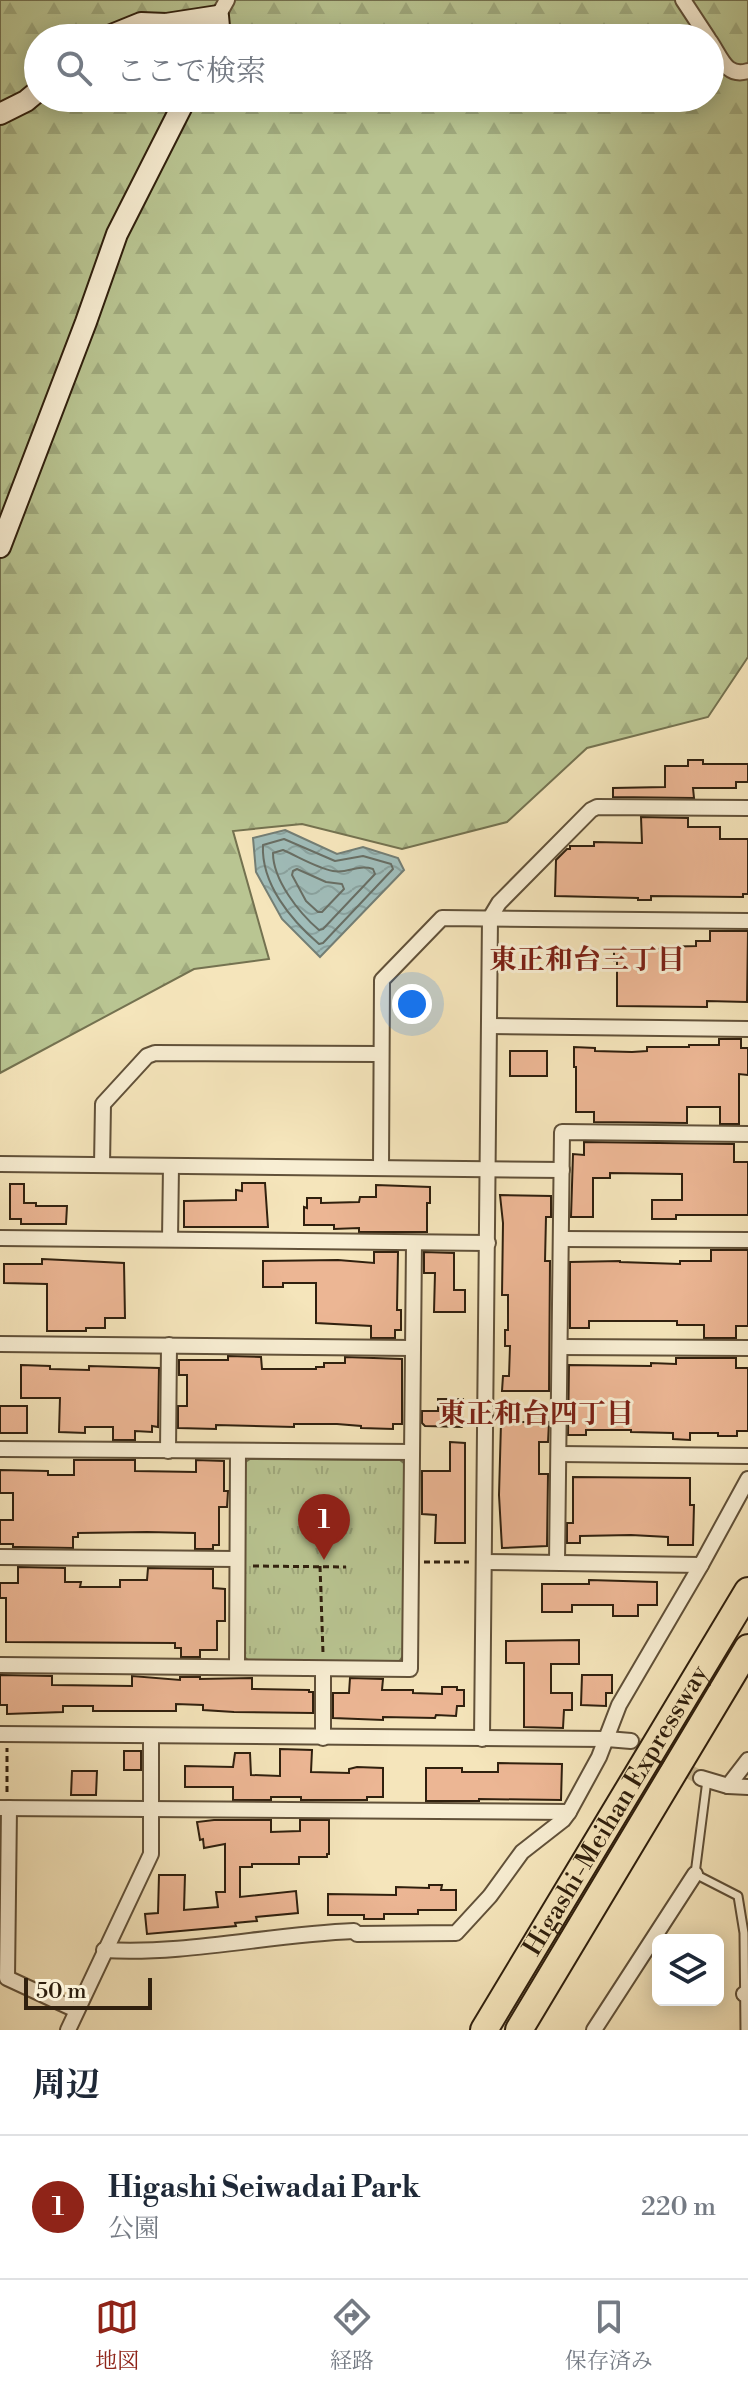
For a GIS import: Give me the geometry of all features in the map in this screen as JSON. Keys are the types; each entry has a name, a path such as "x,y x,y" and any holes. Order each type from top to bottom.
{"highway":[{"name":"Higashi-Meihan Expressway","path":"484,2030 748,1591"},
{"name":"Higashi-Meihan Expressway","path":"519,2030 748,1648"}],"street":[{"path":"683,0 699,24"},
{"path":"139,24 166,24 222,8"},
{"path":"724,62 730,71 737,74 748,71"},
{"path":"0,114 24,102"},
{"path":"0,547 117,234 179,112"},
{"path":"482,1739 490,918 499,903 597,807 748,808"},
{"path":"381,1168 382,980 442,918 748,921"},
{"path":"490,1026 748,1029"},
{"path":"102,1165 103,1104 147,1056 155,1053 380,1054"},
{"path":"557,1562 562,1132 748,1134"},
{"path":"0,1164 562,1170"},
{"path":"170,1239 171,1166"},
{"path":"0,1238 488,1243"},
{"path":"562,1239 748,1240"},
{"path":"0,1665 410,1669 414,1243"},
{"path":"0,1344 413,1348"},
{"path":"168,1451 169,1345"},
{"path":"560,1347 748,1348"},
{"path":"0,1449 412,1452"},
{"path":"237,1666 242,1562 238,1451"},
{"path":"560,1454 748,1456"},
{"path":"104,1950 134,1952 309,1932 456,1933 490,1896 522,1852 569,1812 607,1739 619,1705 748,1479"},
{"path":"0,1557 242,1562"},
{"path":"484,1562 701,1565"},
{"path":"323,1669 323,1738"},
{"path":"4,1740 151,1736 631,1741"},
{"path":"68,2030 151,1854 151,1736"},
{"path":"728,1786 748,1760"},
{"path":"704,1779 728,1786 748,1787"},
{"path":"76,2010 7,1978 5,1808 569,1812"},
{"path":"594,2030 695,1874"}],"lane":[{"path":"704,1779 695,1874 738,1896 744,1933 745,2030"}],"path":[{"path":"242,1562 346,1567"},
{"path":"411,1562 484,1562"},
{"path":"320,1566 323,1653"},
{"path":"4,1740 5,1808"}],"green space":[{"path":"0,0 748,0 748,657 708,717 587,748 507,822 402,849 302,824 233,831 269,959 194,969 0,1073"},
{"path":"250,1459 400,1460 405,1464 403,1656 398,1663 249,1661 243,1656 244,1463"}],"water":[{"path":"285,830 337,854 363,847 398,858 404,870 320,957 282,919 256,872 253,838"}],"building":[{"path":"688,760 703,760 703,764 748,764 748,782 736,782 736,788 693,788 694,798 613,797 613,788 665,787 665,766 688,766"},
{"path":"641,817 688,818 688,827 720,827 720,839 748,839 748,894 743,894 743,897 651,896 651,900 555,896 556,860 570,846 594,846 594,842 642,843"},
{"path":"710,931 748,931 747,1002 707,1001 707,1007 617,1006 614,948 696,946 696,941 710,941"},
{"path":"719,1039 741,1039 741,1048 748,1048 748,1075 739,1074 739,1124 720,1124 720,1107 687,1107 687,1123 594,1122 594,1112 576,1112 574,1047 632,1052 647,1051 647,1047 719,1045"},
{"path":"510,1051 547,1051 547,1076 510,1076"},
{"path":"584,1142 734,1144 734,1162 748,1162 748,1215 676,1215 676,1219 652,1219 652,1200 682,1200 682,1174 610,1173 610,1178 593,1178 593,1217 571,1217 573,1154 584,1155"},
{"path":"242,1183 265,1183 268,1227 184,1227 184,1201 236,1200 236,1190 242,1191"},
{"path":"10,1184 24,1184 24,1203 67,1206 66,1224 21,1224 21,1219 10,1219"},
{"path":"376,1185 430,1187 427,1232 359,1232 359,1228 304,1225 307,1198 321,1198 321,1203 359,1202 360,1197 376,1197"},
{"path":"500,1195 551,1196 551,1217 546,1217 545,1261 550,1261 549,1391 502,1391 503,1376 509,1376 510,1346 505,1346 508,1295 502,1295 503,1223"},
{"path":"711,1250 748,1250 748,1326 736,1326 736,1338 704,1338 704,1325 677,1325 677,1321 589,1321 589,1328 570,1328 570,1262 680,1264 680,1261 711,1261"},
{"path":"374,1252 398,1252 397,1310 401,1310 401,1330 395,1330 395,1338 371,1338 371,1326 316,1323 316,1283 283,1283 283,1287 263,1287 263,1261 374,1263"},
{"path":"424,1252 454,1253 454,1290 465,1290 465,1312 434,1312 435,1273 424,1273"},
{"path":"42,1259 124,1263 125,1318 105,1318 105,1328 47,1331 47,1284 4,1283 4,1264 42,1264"},
{"path":"228,1356 261,1357 262,1369 316,1369 324,1367 324,1363 345,1363 345,1357 402,1359 402,1424 393,1424 393,1429 337,1424 178,1428 178,1406 187,1406 187,1375 179,1375 179,1360 228,1360"},
{"path":"676,1358 736,1358 736,1368 748,1368 748,1431 737,1431 737,1436 690,1433 690,1440 673,1439 673,1433 631,1430 586,1430 586,1435 568,1435 569,1365 651,1366 651,1363 676,1364"},
{"path":"21,1365 89,1370 89,1366 159,1368 158,1427 152,1426 152,1432 135,1431 135,1440 113,1440 113,1427 85,1427 85,1433 59,1432 60,1398 21,1398"},
{"path":"438,1399 463,1399 462,1427 425,1426 422,1423 422,1411 438,1411"},
{"path":"0,1406 27,1406 27,1433 0,1433"},
{"path":"549,1422 548,1442 539,1442 539,1474 548,1474 547,1546 502,1548 499,1495 501,1423"},
{"path":"450,1442 465,1443 465,1543 435,1543 436,1515 422,1514 422,1471 450,1471"},
{"path":"74,1460 135,1460 135,1471 196,1472 196,1460 224,1461 224,1491 228,1491 227,1507 219,1507 219,1545 213,1545 213,1549 195,1549 195,1533 147,1532 78,1533 78,1537 73,1537 73,1548 0,1544 0,1520 13,1520 13,1493 0,1493 0,1470 74,1475"},
{"path":"573,1477 690,1478 690,1505 694,1505 693,1545 668,1545 668,1537 631,1535 580,1536 580,1543 567,1543 567,1523 573,1523"},
{"path":"18,1567 65,1568 65,1582 81,1582 80,1587 120,1587 120,1580 147,1580 148,1568 213,1569 213,1588 225,1589 225,1621 217,1621 217,1650 200,1650 200,1657 181,1657 181,1648 175,1648 175,1643 6,1642 6,1598 0,1598 0,1583 18,1583"},
{"path":"589,1580 657,1582 657,1605 638,1605 638,1616 613,1616 613,1605 572,1605 572,1612 542,1612 542,1584 589,1584"},
{"path":"579,1640 579,1664 551,1664 551,1693 572,1693 572,1710 564,1710 563,1728 524,1727 524,1663 506,1663 506,1641"},
{"path":"0,1675 52,1676 52,1685 132,1686 132,1676 180,1680 180,1677 252,1678 252,1689 313,1692 313,1713 203,1710 203,1705 176,1704 176,1711 93,1711 93,1706 63,1706 63,1712 7,1714 7,1705 0,1705"},
{"path":"582,1675 612,1675 612,1693 606,1693 606,1706 581,1705"},
{"path":"350,1678 383,1679 382,1690 413,1690 413,1693 442,1694 442,1687 457,1687 457,1690 464,1690 464,1706 457,1706 456,1716 436,1715 435,1718 333,1718 333,1693 349,1693"},
{"path":"280,1749 312,1750 311,1772 349,1773 349,1769 357,1767 383,1768 383,1797 367,1797 367,1800 271,1797 271,1800 233,1800 233,1787 185,1787 185,1766 233,1767 235,1753 250,1753 251,1775 280,1776"},
{"path":"124,1751 141,1751 141,1770 124,1770"},
{"path":"498,1763 562,1764 561,1800 426,1801 426,1768 498,1772"},
{"path":"72,1771 97,1771 96,1795 71,1795"},
{"path":"271,1820 271,1832 300,1831 300,1820 329,1820 329,1854 327,1857 299,1857 299,1864 240,1867 240,1897 296,1891 298,1913 256,1917 257,1921 235,1923 236,1926 147,1934 145,1914 158,1913 159,1875 185,1875 184,1910 218,1907 216,1892 225,1892 225,1844 204,1848 197,1822"},
{"path":"429,1885 442,1885 441,1890 456,1890 456,1910 384,1914 384,1919 364,1919 364,1915 328,1915 328,1894 396,1895 396,1887 429,1888"}],"tunnel":[{"path":"631,1741 701,1778"}],"place":[{"name":"Higashi Seiwadai Park","path":"324,1560"}],"district":[{"name":"東正和台三丁目","path":"587,960"},
{"name":"東正和台四丁目","path":"536,1414"}]}
